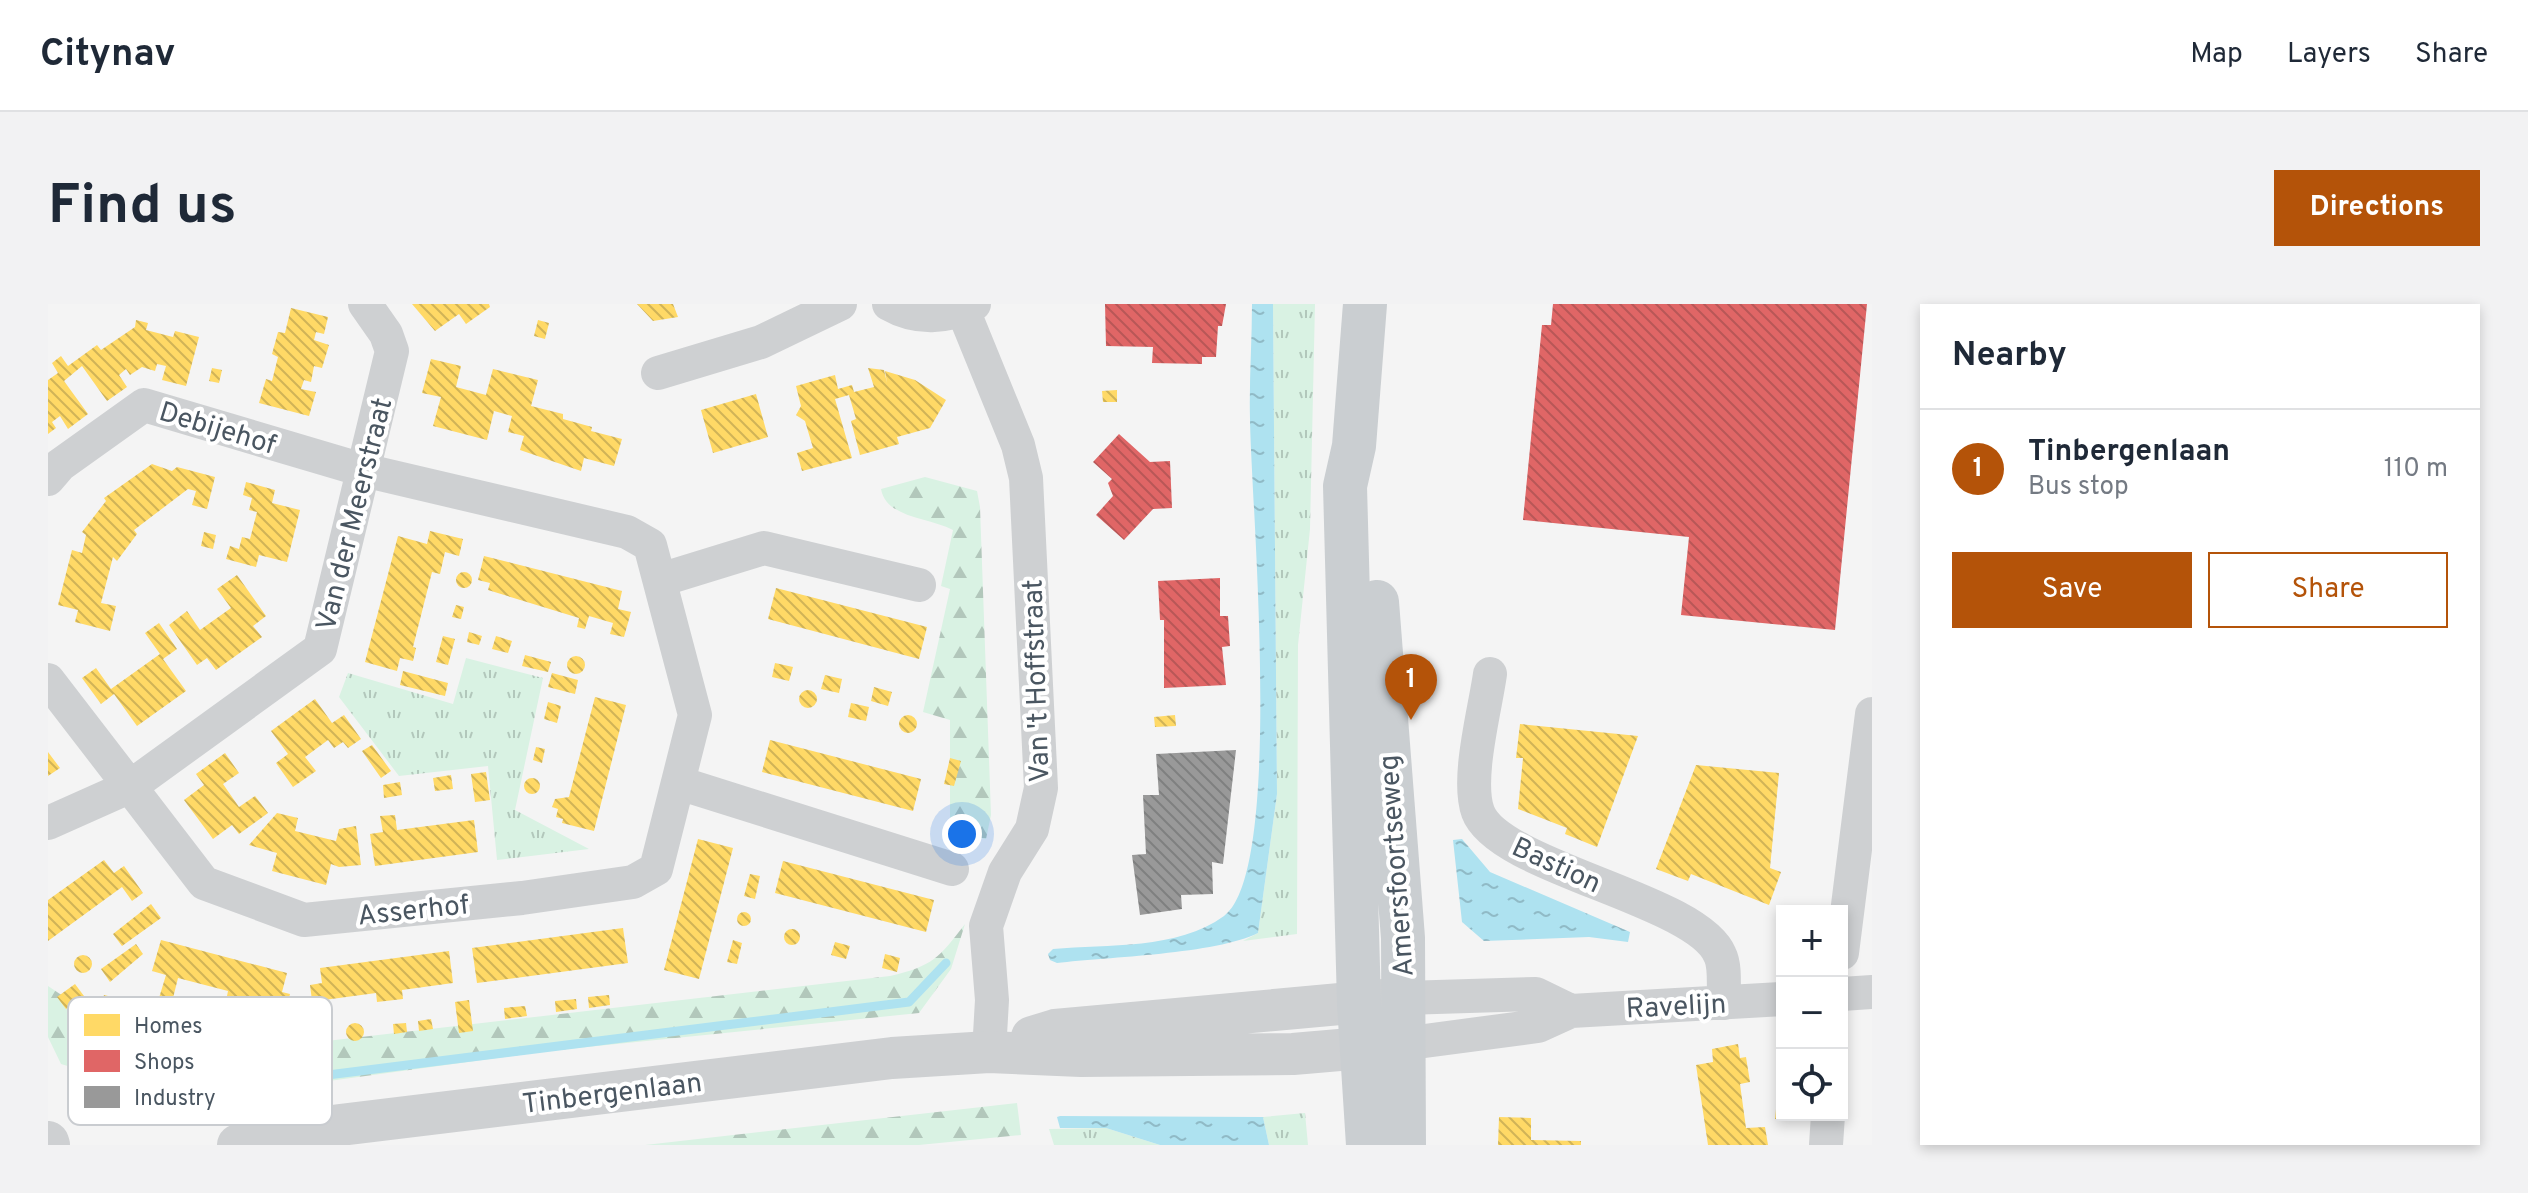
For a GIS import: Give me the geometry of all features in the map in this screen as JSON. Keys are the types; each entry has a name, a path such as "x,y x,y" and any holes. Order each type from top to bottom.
{"main road":[{"name":"Amersfoortseweg","path":"1365,304 1354,446 1345,486 1359,1004 1383,1046 1404,1145"},
{"name":"Amersfoortseweg","path":"1354,446 1369,489 1403,938 1404,998 1383,1046 1368,1145"}],"street":[{"name":"Van der Meerstraat","path":"48,823 131,786 320,649 392,351 386,334 365,304"},
{"path":"658,373 761,342 840,304"},
{"name":"Van 't Hoffstraat","path":"889,304 914,314 930,316 969,307 1018,445 1026,478 1041,788 1032,829 1005,872 986,926 992,1000 989,1052"},
{"name":"Debijehof","path":"48,479 71,456 144,405 363,470"},
{"name":"Asserhof","path":"131,786 204,883 304,920 522,898 633,882 656,869 695,715 650,545 627,532 363,470"},
{"path":"660,580 764,548 919,585"},
{"name":"Bastion","path":"1490,674 1473,793 1479,815 1505,841 1693,927 1721,955 1724,1003"},
{"path":"48,680 131,786"},
{"path":"1848,905 1872,714"},
{"path":"679,783 952,869"},
{"path":"1848,994 1872,992"},
{"name":"Ravelijn","path":"1404,998 1536,994 1571,1011"},
{"name":"Tinbergenlaan","path":"989,1052 1055,1030 1404,998"},
{"name":"Ravelijn","path":"1383,1046 1538,1026 1571,1011 1776,999"},
{"name":"Tinbergenlaan","path":"238,1145 266,1135 340,1125 892,1058 989,1052 1081,1056 1278,1055 1383,1046"},
{"path":"1826,1145 1828,1121"}],"green space":[{"path":"1273,304 1315,304 1310,529 1298,645 1297,934 1243,941 1258,933 1277,794"},
{"path":"925,477 977,491 980,507 991,815 986,839 950,832 950,720 923,712 950,589 941,586 953,530 899,511 885,499 881,489"},
{"path":"466,658 543,678 515,810 589,849 497,860 488,766 399,776 339,697 348,673 453,704"},
{"path":"965,924 951,969 919,1013 548,1051 332,1080 332,1040 890,976 926,964 948,945"},
{"path":"48,986 70,997 68,1066 61,1064 48,1037"},
{"path":"1017,1103 1021,1135 919,1145 645,1145"},
{"path":"1305,1113 1308,1145 1269,1145 1263,1117"},
{"path":"1106,1128 1160,1145 1054,1145 1049,1129"}],"water":[{"path":"1252,304 1273,304 1277,794 1258,933 1216,946 1057,963 1050,960 1048,954 1053,949 1164,940 1205,927 1224,916 1243,885 1254,831 1259,761 1258,601 1250,419"},
{"path":"1462,839 1490,872 1630,932 1628,942 1589,937 1484,941 1462,922 1453,840"},
{"path":"1057,1117 1263,1117 1269,1145 1160,1145 1106,1128 1060,1128"}],"building: Homes":[{"path":"412,304 489,304 490,307 466,324 459,314 435,331"},
{"path":"637,304 673,304 678,317 653,321"},
{"path":"291,308 328,317 324,334 316,332 314,340 329,345 322,368 314,366 311,382 304,380 301,389 316,392 309,416 259,403 266,379 272,381 278,357 272,354 278,332 285,333"},
{"path":"136,320 148,323 146,330 173,337 175,331 199,337 186,386 162,380 166,366 157,364 155,371 142,367 130,375 126,369 119,375 127,387 107,401 82,366 64,381 88,414 68,429 60,416 52,422 56,428 48,434 48,380 58,373 52,363 61,356 68,366 97,345 101,350 135,327"},
{"path":"538,320 549,323 545,339 534,336"},
{"path":"431,359 461,366 456,387 486,395 493,369 538,380 531,406 563,414 563,419 592,427 591,431 622,439 614,466 584,458 581,471 520,450 524,436 508,432 512,416 494,411 487,440 433,426 441,397 422,393"},
{"path":"212,368 222,370 219,383 209,381"},
{"path":"868,368 884,370 887,383 885,371 915,380 946,400 930,428 897,437 899,444 860,455 851,421 856,419 849,395 835,399 852,458 802,471 797,453 813,448 805,421 796,415 801,406 796,386 835,375 838,389 852,385 854,392 874,387"},
{"path":"1117,390 1117,402 1103,402 1102,391"},
{"path":"756,394 768,437 713,453 701,410"},
{"path":"152,464 172,471 177,467 215,477 207,509 192,505 196,491 188,489 134,530 137,534 117,561 113,557 101,603 116,606 110,631 75,622 78,610 58,605 72,550 82,553 86,535 82,532 106,501 104,498"},
{"path":"246,482 275,490 272,503 300,510 287,562 259,555 256,567 226,559 230,546 239,549 242,537 250,539 257,512 249,510 252,498 243,495"},
{"path":"430,531 463,539 459,556 445,552 440,574 432,572 413,647 416,648 413,661 400,658 397,671 365,662 398,536 427,544"},
{"path":"204,532 216,535 213,549 201,546"},
{"path":"484,556 622,591 618,609 631,612 624,637 610,634 613,623 589,616 585,629 577,627 579,618 488,590 490,583 478,580"},
{"path":"464,572 472,580 464,588 456,580"},
{"path":"237,575 266,616 253,626 262,637 216,670 207,658 197,665 169,625 187,611 200,630 231,608 217,589"},
{"path":"776,588 927,627 919,659 768,619"},
{"path":"456,605 464,607 461,619 452,617"},
{"path":"159,623 177,649 163,659 186,691 137,726 114,694 101,704 82,678 96,668 111,689 160,654 145,633"},
{"path":"469,632 482,636 479,645 467,642"},
{"path":"443,636 455,639 448,665 436,662"},
{"path":"496,636 512,641 508,653 492,649"},
{"path":"525,655 551,662 548,672 522,666"},
{"path":"572,656 580,656 585,665 583,672 572,674 567,669 567,661"},
{"path":"775,663 793,667 789,681 772,677"},
{"path":"403,671 448,683 445,696 400,685"},
{"path":"552,673 578,680 575,694 548,687"},
{"path":"825,675 842,679 839,693 821,689"},
{"path":"874,687 892,692 888,706 871,701"},
{"path":"808,690 815,692 815,706 808,708 801,706 799,699 801,692"},
{"path":"595,697 626,705 594,831 562,823 563,819 556,817 558,809 552,807 555,799 569,797"},
{"path":"315,699 332,723 344,715 361,739 348,748 343,742 334,748 328,740 305,757 316,771 293,787 276,763 288,754 271,731"},
{"path":"548,702 561,706 557,723 544,719"},
{"path":"851,703 869,707 866,721 848,717"},
{"path":"908,715 915,717 915,731 908,733 901,731 899,724 901,717"},
{"path":"1175,715 1176,726 1155,727 1154,717"},
{"path":"1520,724 1638,736 1597,847 1565,834 1567,828 1518,809 1523,758 1516,758"},
{"path":"770,740 921,779 913,811 762,772"},
{"path":"372,745 391,771 381,778 362,751"},
{"path":"536,747 545,749 542,763 533,760"},
{"path":"48,752 60,768 48,776"},
{"path":"225,753 239,773 223,784 239,807 255,796 268,813 239,834 232,825 213,839 184,800 204,785 196,774"},
{"path":"950,758 961,761 954,786 944,784"},
{"path":"1696,765 1779,773 1770,868 1781,872 1769,905 1691,874 1688,881 1656,869"},
{"path":"486,772 490,800 475,802 471,774"},
{"path":"451,775 453,789 435,791 433,778"},
{"path":"532,778 538,780 538,792 532,794 526,792 524,786 526,780"},
{"path":"400,782 402,795 384,798 383,785"},
{"path":"277,813 298,818 295,831 336,841 339,829 356,826 361,865 339,867 331,864 326,885 272,871 277,853 249,845"},
{"path":"395,815 397,830 474,820 478,852 375,866 370,834 383,832 380,816"},
{"path":"698,839 733,848 699,979 664,970"},
{"path":"104,860 114,873 124,866 143,893 132,901 122,887 48,941 48,900"},
{"path":"783,861 934,900 926,932 775,893"},
{"path":"750,874 760,876 755,899 744,896"},
{"path":"151,904 161,918 122,946 113,934"},
{"path":"744,912 751,919 744,926 737,919"},
{"path":"623,928 628,963 477,983 472,948"},
{"path":"789,929 795,929 800,937 798,943 789,945 784,940 784,934"},
{"path":"161,940 287,973 282,992 290,994 289,997 227,997 228,991 178,978 173,997 159,997 166,975 152,971"},
{"path":"733,940 742,943 737,964 727,962"},
{"path":"835,942 850,946 846,959 831,955"},
{"path":"136,944 143,954 110,982 101,969"},
{"path":"449,951 453,983 402,990 403,999 377,1002 376,993 332,999 312,997 310,985 322,983 320,968"},
{"path":"885,954 900,958 897,972 882,968"},
{"path":"83,955 92,964 83,973 74,964"},
{"path":"75,984 84,996 68,997 66,1009 57,997"},
{"path":"609,995 610,1005 589,1008 588,997"},
{"path":"576,999 577,1009 556,1012 555,1001"},
{"path":"469,1000 473,1031 459,1033 455,1002"},
{"path":"525,1006 527,1016 505,1019 504,1008"},
{"path":"431,1019 433,1029 419,1031 418,1021"},
{"path":"355,1023 364,1032 355,1041 346,1032"},
{"path":"406,1023 407,1032 394,1034 393,1024"},
{"path":"1738,1044 1740,1058 1746,1057 1750,1082 1740,1084 1746,1128 1765,1127 1768,1145 1708,1145 1696,1065 1713,1062 1712,1049"},
{"path":"1499,1117 1531,1118 1531,1140 1581,1141 1581,1145 1498,1145"}],"building: Shops":[{"path":"1105,304 1226,304 1222,326 1218,326 1216,357 1202,357 1202,364 1152,363 1153,347 1106,346"},
{"path":"1553,304 1867,304 1835,630 1681,615 1689,537 1523,520 1542,325 1551,325"},
{"path":"1119,434 1150,462 1170,461 1172,508 1153,509 1124,540 1096,515 1113,496 1108,483 1112,479 1093,462"},
{"path":"1220,578 1220,616 1228,616 1230,646 1222,647 1226,685 1164,688 1164,620 1160,620 1158,581"}],"building: Industry":[{"path":"1236,750 1223,864 1212,862 1213,894 1181,895 1182,909 1140,915 1132,855 1146,854 1143,795 1159,795 1156,754"}],"waterway":[{"path":"332,1074 909,1002 946,963"}],"place":[{"name":"Tinbergenlaan","path":"1411,720"}]}
